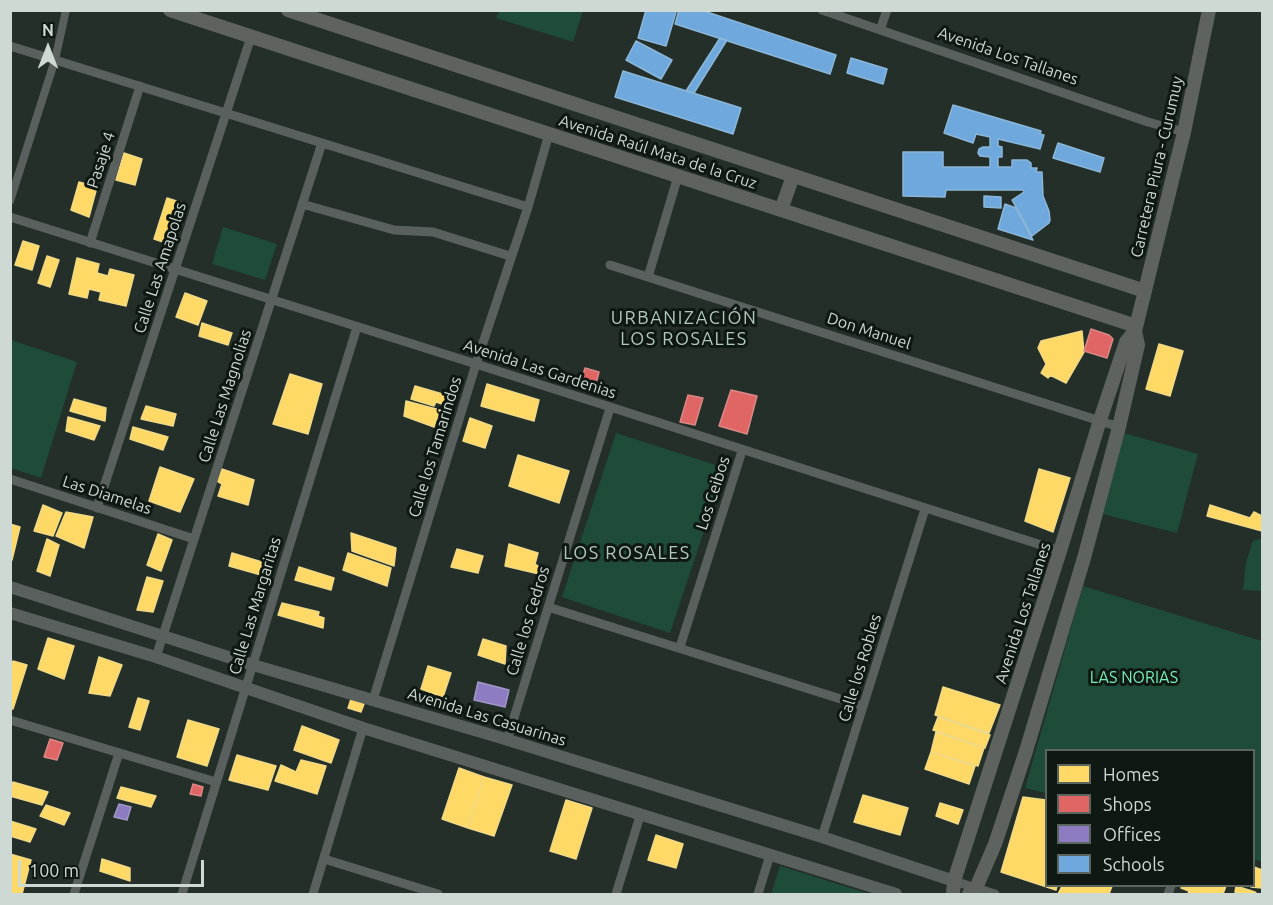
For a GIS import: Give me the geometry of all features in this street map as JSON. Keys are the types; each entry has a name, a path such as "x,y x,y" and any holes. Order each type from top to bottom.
{"main road":[{"name":"Avenida Raúl Mata de la Cruz","path":"170,10 1136,328"},
{"name":"Avenida Raúl Mata de la Cruz","path":"288,10 1145,291"},
{"name":"Carretera Piura - Curumuy","path":"1132,344 1184,132 1209,10"},
{"path":"781,210 793,176"},
{"path":"973,891 994,844 1026,751 1084,558 1119,427 1132,344"},
{"name":"Avenida Los Tallanes","path":"953,888 1100,420 1132,344"}],"street":[{"path":"10,201 55,60 66,10"},
{"name":"Avenida Los Tallanes","path":"822,10 1148,122 1184,132"},
{"path":"880,30 887,10"},
{"name":"Calle Las Amapolas","path":"97,508 251,37"},
{"path":"10,46 528,207"},
{"name":"Pasaje 4","path":"90,243 140,86"},
{"name":"Calle los Tamarindos","path":"373,700 549,134"},
{"name":"Calle Las Magnolias","path":"156,657 322,143"},
{"path":"648,277 678,176"},
{"path":"302,204 394,230 433,232 510,256"},
{"name":"Avenida Las Gardenias","path":"10,218 1060,551"},
{"name":"Don Manuel","path":"610,265 1119,427"},
{"name":"Calle Las Margaritas","path":"182,894 357,327"},
{"name":"Calle los Cedros","path":"507,740 610,408"},
{"name":"Los Ceibos","path":"680,647 742,451"},
{"name":"Las Diamelas","path":"10,478 194,539"},
{"name":"Calle los Robles","path":"822,837 925,509"},
{"name":"Avenida Las Casuarinas","path":"10,587 253,665 822,837 953,888"},
{"path":"548,607 863,706"},
{"path":"10,614 156,657 363,728 896,894"},
{"path":"10,720 216,782"},
{"path":"313,894 363,728"},
{"path":"74,894 118,753"},
{"path":"616,894 640,816"},
{"path":"758,894 770,855"},
{"path":"324,859 438,894"},
{"path":"953,888 995,894"}],"green space":[{"path":"499,10 583,11 573,42 496,18"},
{"path":"223,227 277,244 265,280 212,264"},
{"path":"11,340 77,362 41,478 11,468"},
{"path":"616,433 725,468 670,633 562,597"},
{"path":"1124,433 1198,454 1177,533 1103,514"},
{"path":"1262,538 1262,591 1243,590 1246,562 1253,541"},
{"name":"LAS NORIAS","path":"1083,586 1262,641 1262,862 1255,859 1255,749 1045,749 1045,793 1025,788"},
{"path":"780,866 870,894 771,894"}],"building: Homes":[{"path":"124,153 142,159 135,185 116,180"},
{"path":"79,182 97,187 89,217 71,210"},
{"path":"167,198 186,204 172,245 154,239"},
{"path":"23,241 39,246 32,270 15,265"},
{"path":"47,256 59,260 50,287 38,283"},
{"path":"77,258 99,264 97,273 108,276 110,269 134,275 126,306 99,300 101,292 89,289 87,298 69,294"},
{"path":"185,293 207,301 198,325 176,317"},
{"path":"202,323 232,333 228,345 199,336"},
{"path":"1082,331 1084,352 1066,383 1050,375 1048,378 1041,373 1046,364 1038,348 1041,341"},
{"path":"1159,344 1183,351 1170,396 1146,389"},
{"path":"290,374 322,384 308,434 273,424"},
{"path":"487,384 539,400 534,421 481,406"},
{"path":"415,386 446,395 445,405 436,402 434,406 411,399"},
{"path":"74,399 106,408 105,421 70,411"},
{"path":"406,401 440,410 434,427 404,416"},
{"path":"146,406 176,414 173,426 141,419"},
{"path":"68,417 100,426 94,440 66,431"},
{"path":"470,418 492,426 485,448 463,441"},
{"path":"133,427 168,437 163,450 130,439"},
{"path":"518,455 569,471 559,503 509,486"},
{"path":"160,467 194,479 180,512 149,501"},
{"path":"222,469 254,480 248,505 218,496 222,484 217,481"},
{"path":"1039,469 1070,478 1053,532 1025,521"},
{"path":"43,505 62,513 53,536 34,531"},
{"path":"1210,505 1250,518 1254,512 1262,516 1262,531 1207,516"},
{"path":"66,512 93,517 84,548 56,536"},
{"path":"10,524 20,527 12,560 10,559"},
{"path":"351,533 396,548 394,566 352,551"},
{"path":"158,534 172,540 161,571 147,565"},
{"path":"47,539 59,545 50,576 37,571"},
{"path":"509,544 538,553 535,564 541,568 539,574 505,566"},
{"path":"457,549 483,556 478,573 451,567"},
{"path":"232,553 262,562 261,575 229,566"},
{"path":"348,553 391,568 387,586 343,570"},
{"path":"299,567 334,578 331,590 295,580"},
{"path":"147,577 163,581 153,612 137,610"},
{"path":"282,603 319,612 318,616 324,618 323,628 278,615"},
{"path":"48,638 74,646 64,679 38,669"},
{"path":"483,639 506,646 505,664 478,655"},
{"path":"99,657 122,665 110,696 89,693"},
{"path":"13,661 27,665 13,709 10,708 10,670"},
{"path":"428,666 451,673 443,697 421,689"},
{"path":"943,687 1000,705 989,733 935,715"},
{"path":"138,698 149,701 140,730 129,727"},
{"path":"351,699 364,704 361,712 348,708"},
{"path":"938,717 990,735 985,748 933,730"},
{"path":"188,720 219,729 207,766 177,757"},
{"path":"302,726 339,740 331,763 294,750"},
{"path":"936,732 984,748 978,766 931,752"},
{"path":"931,752 975,766 969,784 925,769"},
{"path":"237,755 276,766 268,790 229,780"},
{"path":"301,760 326,766 317,794 275,781 281,765 296,772"},
{"path":"459,768 484,777 468,828 442,819"},
{"path":"484,777 512,785 494,836 468,828"},
{"path":"13,782 48,792 42,805 10,796"},
{"path":"121,787 156,796 151,807 117,798"},
{"path":"863,795 908,808 900,835 854,822"},
{"path":"1023,797 1045,800 1045,886 1001,872"},
{"path":"566,800 592,808 576,859 550,851"},
{"path":"940,803 963,810 958,824 936,816"},
{"path":"46,805 70,813 64,825 40,816"},
{"path":"10,821 36,829 30,842 10,836"},
{"path":"656,835 683,844 676,868 648,860"},
{"path":"10,854 31,860 22,894 10,893"},
{"path":"102,859 130,868 130,881 100,871"},
{"path":"1255,867 1262,870 1262,888 1251,887 1255,887"},
{"path":"1062,887 1112,887 1109,894 1058,894"},
{"path":"1226,887 1223,894 1188,894 1189,891 1181,888"},
{"path":"1236,887 1239,887 1257,894 1239,894 1235,892"}],"building: Shops":[{"path":"1091,329 1109,335 1113,339 1107,358 1084,351"},
{"path":"585,368 599,372 594,392 579,388"},
{"path":"731,390 757,396 747,434 719,426"},
{"path":"688,395 703,398 695,425 680,422"},
{"path":"50,739 63,743 57,760 44,757"},
{"path":"193,784 203,787 201,796 190,794"}],"building: Offices":[{"path":"478,682 509,690 505,707 474,700"},
{"path":"119,804 131,807 127,820 114,817"}],"building: Schools":[{"path":"646,10 676,12 666,46 638,38"},
{"path":"679,10 701,10 836,55 830,74 675,24"},
{"path":"720,38 727,40 694,93 686,91"},
{"path":"636,41 672,60 661,79 626,60"},
{"path":"851,58 887,69 883,84 847,73"},
{"path":"623,71 741,108 733,134 615,97"},
{"path":"953,105 1041,131 1040,134 1044,135 1040,149 998,139 998,146 1002,147 1002,157 998,157 998,167 1012,167 1012,160 1027,160 1031,163 1031,168 1037,168 1036,172 1042,172 1043,196 1050,220 1032,236 1012,200 1024,192 1023,190 946,190 945,197 903,196 903,152 943,152 943,167 990,167 990,157 980,156 978,153 983,147 990,147 990,137 976,134 973,143 944,133"},
{"path":"1058,143 1104,158 1100,172 1053,158"},
{"path":"984,196 1001,197 1001,208 984,207"},
{"path":"1005,204 1016,208 1033,240 998,229"}],"district":[{"name":"URBANIZACIÓN LOS ROSALES","path":"684,328"},
{"name":"LOS ROSALES","path":"627,553"}]}
